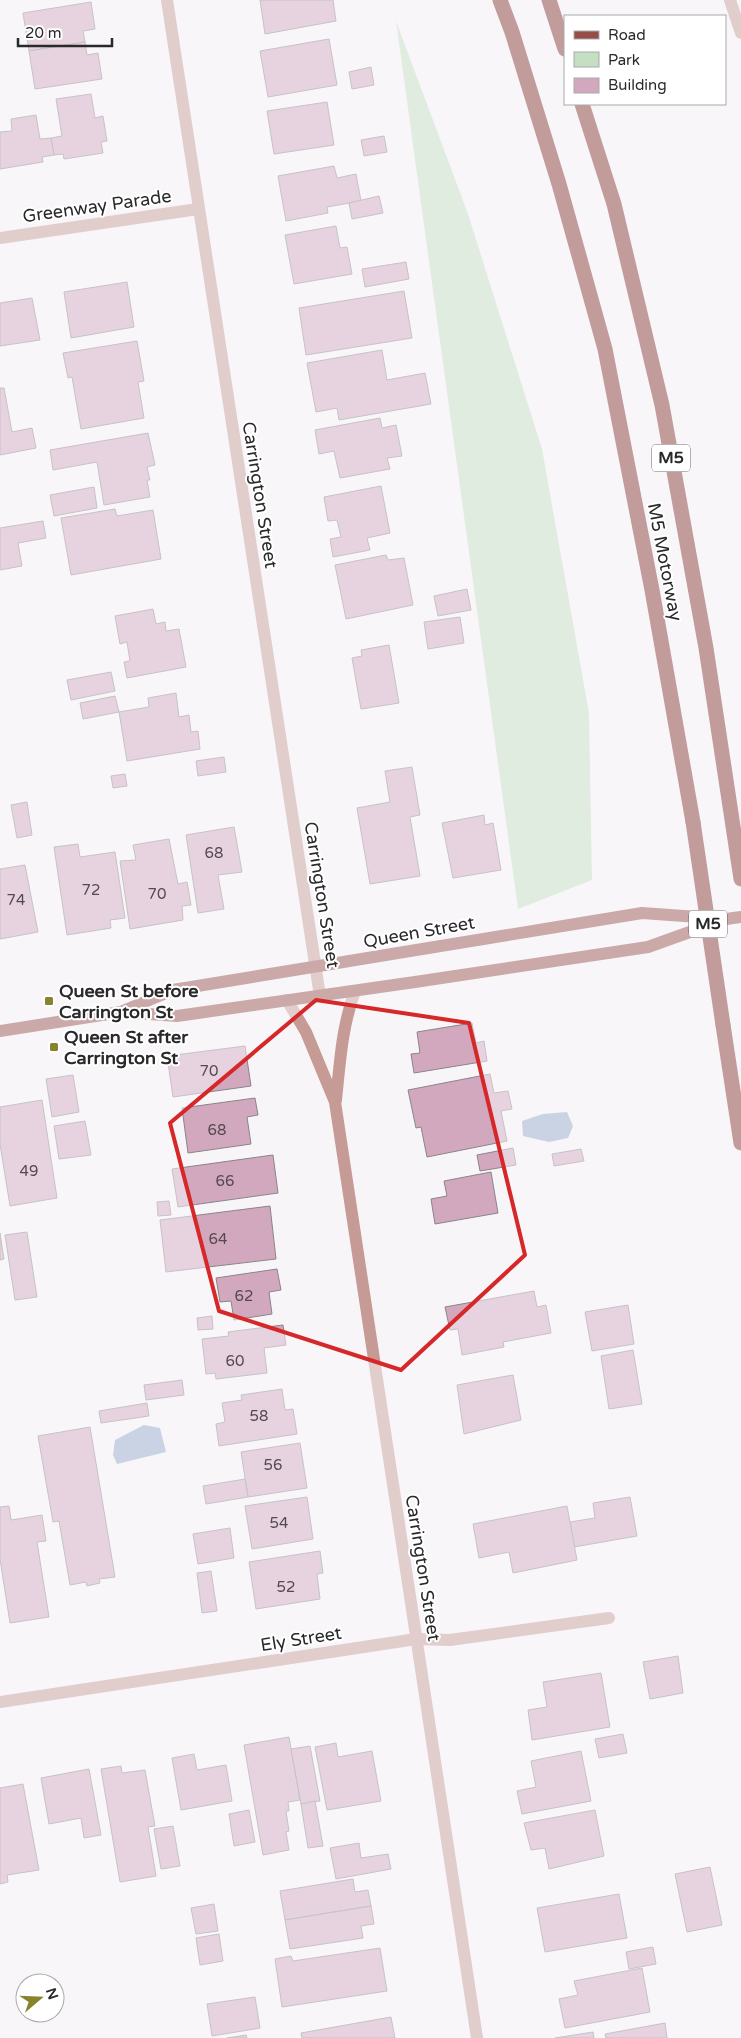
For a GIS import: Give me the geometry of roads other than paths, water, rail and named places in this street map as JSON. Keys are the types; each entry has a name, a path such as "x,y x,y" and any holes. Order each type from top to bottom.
{"highway":[{"name":"M5 Motorway","path":"500,0 512,32 559,184 605,349 652,590 693,822 741,1143"},
{"path":"549,0 564,46"},
{"name":"M5 Motorway","path":"582,105 614,204 662,405 706,648 741,879"}],"main road":[{"name":"Queen Street","path":"121,1012 173,990 642,913 726,919 741,917"},
{"name":"Queen Street","path":"0,1031 121,1012 177,1016 648,947 726,919"}],"street":[{"name":"Carrington Street","path":"167,0 320,996"},
{"path":"730,0 741,33"},
{"name":"Greenway Parade","path":"0,238 198,209"},
{"name":"Carrington Street","path":"335,1102 343,1030 355,991"},
{"name":"Carrington Street","path":"287,1000 306,1032 335,1102 477,2038"},
{"name":"Ely Street","path":"0,1702 416,1639 450,1640 609,1618"}],"water":[{"path":"567,1112 573,1126 568,1138 549,1142 523,1136 522,1121 543,1114"},
{"path":"144,1425 160,1428 166,1452 117,1464 113,1455 115,1440"}],"place":[{"name":"Queen St before Carrington St","path":"49,1001"},
{"name":"Queen St after Carrington St","path":"54,1047"}]}
